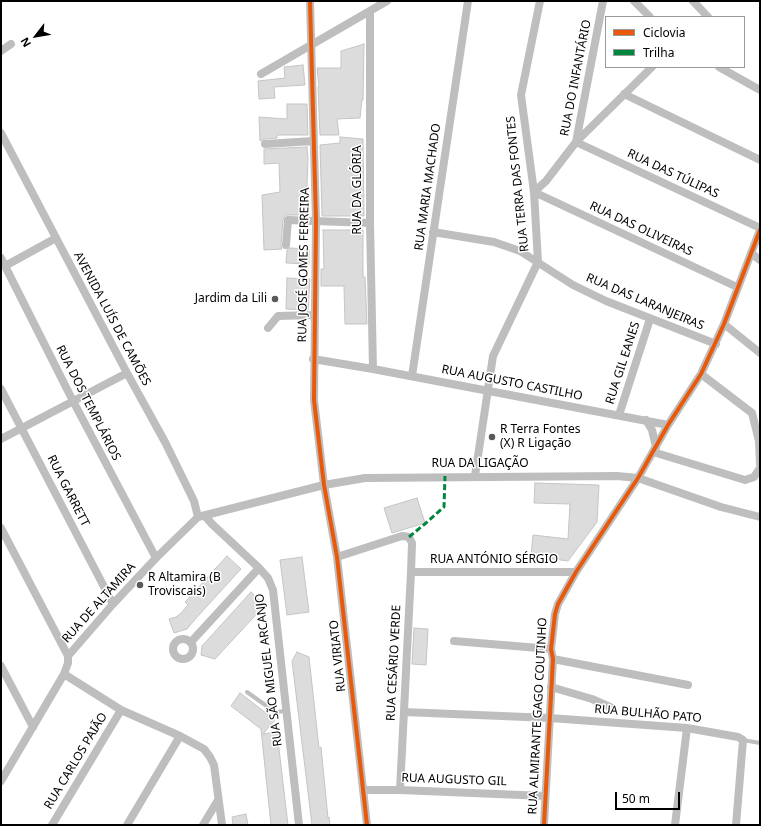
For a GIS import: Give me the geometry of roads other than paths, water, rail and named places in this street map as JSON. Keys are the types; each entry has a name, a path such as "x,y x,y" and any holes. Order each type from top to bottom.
{"street":[{"name":"RUA JOSÉ GOMES FERREIRA","path":"310,1 316,221 313,359 314,400 324,485"},
{"path":"261,74 387,1"},
{"name":"RUA MARIA MACHADO","path":"412,376 468,1"},
{"name":"RUA TERRA DAS FONTES","path":"475,476 493,356 538,262 534,192 521,95 540,1"},
{"name":"RUA DO INFANTÁRIO","path":"534,192 546,181 576,142 603,1"},
{"path":"634,1 649,16"},
{"path":"693,1 707,16"},
{"name":"RUA DA GLÓRIA","path":"370,11 370,222 373,369"},
{"path":"1,51 11,44"},
{"path":"576,142 651,68"},
{"path":"721,68 760,90"},
{"path":"624,94 760,160"},
{"path":"580,120 592,127"},
{"name":"AVENIDA LUÍS DE CAMÕES","path":"1,133 185,481 202,516"},
{"path":"265,144 314,141"},
{"name":"RUA DAS TÚLIPAS","path":"576,142 760,229"},
{"name":"RUA DAS OLIVEIRAS","path":"534,192 738,287"},
{"path":"286,245 288,220 370,222"},
{"name":"RUA ALMIRANTE GAGO COUTINHO","path":"544,825 553,659 551,649 555,614 558,604 576,572 638,478 668,425 701,374 716,344 760,229"},
{"name":"RUA DAS LARANJEIRAS","path":"434,232 494,242 520,251 574,285 606,301 716,344"},
{"path":"3,262 56,238"},
{"path":"751,253 760,260"},
{"name":"RUA DOS TEMPLÁRIOS","path":"3,262 73,401 156,558"},
{"path":"268,328 278,316 314,316"},
{"name":"RUA GIL EANES","path":"619,415 650,319"},
{"path":"724,324 760,353"},
{"name":"RUA AUGUSTO CASTILHO","path":"313,359 488,390 668,425"},
{"path":"1,439 127,373"},
{"path":"701,374 752,413 758,441 760,464"},
{"name":"RUA GARRETT","path":"1,389 113,604"},
{"path":"646,420 652,430 654,450 745,480 754,477 760,468"},
{"name":"RUA DA LIGAÇÃO","path":"202,516 324,485 365,478 617,476 638,478 721,507 760,517"},
{"name":"RUA VIRIATO","path":"324,485 337,557 367,825"},
{"name":"RUA DE ALTAMIRA","path":"1,781 64,674 68,663 68,656 113,604 156,558 202,516"},
{"name":"RUA SÃO MIGUEL ARCANJO","path":"202,516 259,568 268,578 273,590 299,825"},
{"path":"1,528 68,656"},
{"name":"RUA CESÁRIO VERDE","path":"337,557 402,536 409,537 412,543 400,790"},
{"path":"191,642 259,568"},
{"name":"RUA ANTÓNIO SÉRGIO","path":"411,572 576,572"},
{"path":"454,641 551,649"},
{"path":"553,659 688,685"},
{"path":"1,666 33,727"},
{"path":"64,674 121,710 180,736 204,750 210,757 214,766 222,825"},
{"path":"551,687 592,699 610,707"},
{"name":"RUA CARLOS PAIÃO","path":"52,825 121,710"},
{"name":"RUA BULHÃO PATO","path":"404,712 550,718 687,728 738,737 743,740"},
{"path":"675,825 687,728"},
{"path":"127,825 180,736"},
{"path":"736,825 743,740"},
{"name":"RUA AUGUSTO GIL","path":"363,790 400,790 545,796"},
{"path":"203,825 218,800"}],"lane":[{"path":"247,692 275,712 286,711"},
{"path":"743,740 760,743"}],"place":[{"name":"Jardim da Lili","path":"275,299"},
{"name":"R Terra Fontes (X) R Ligação","path":"492,437"},
{"name":"R Altamira (B Troviscais)","path":"140,585"}]}
